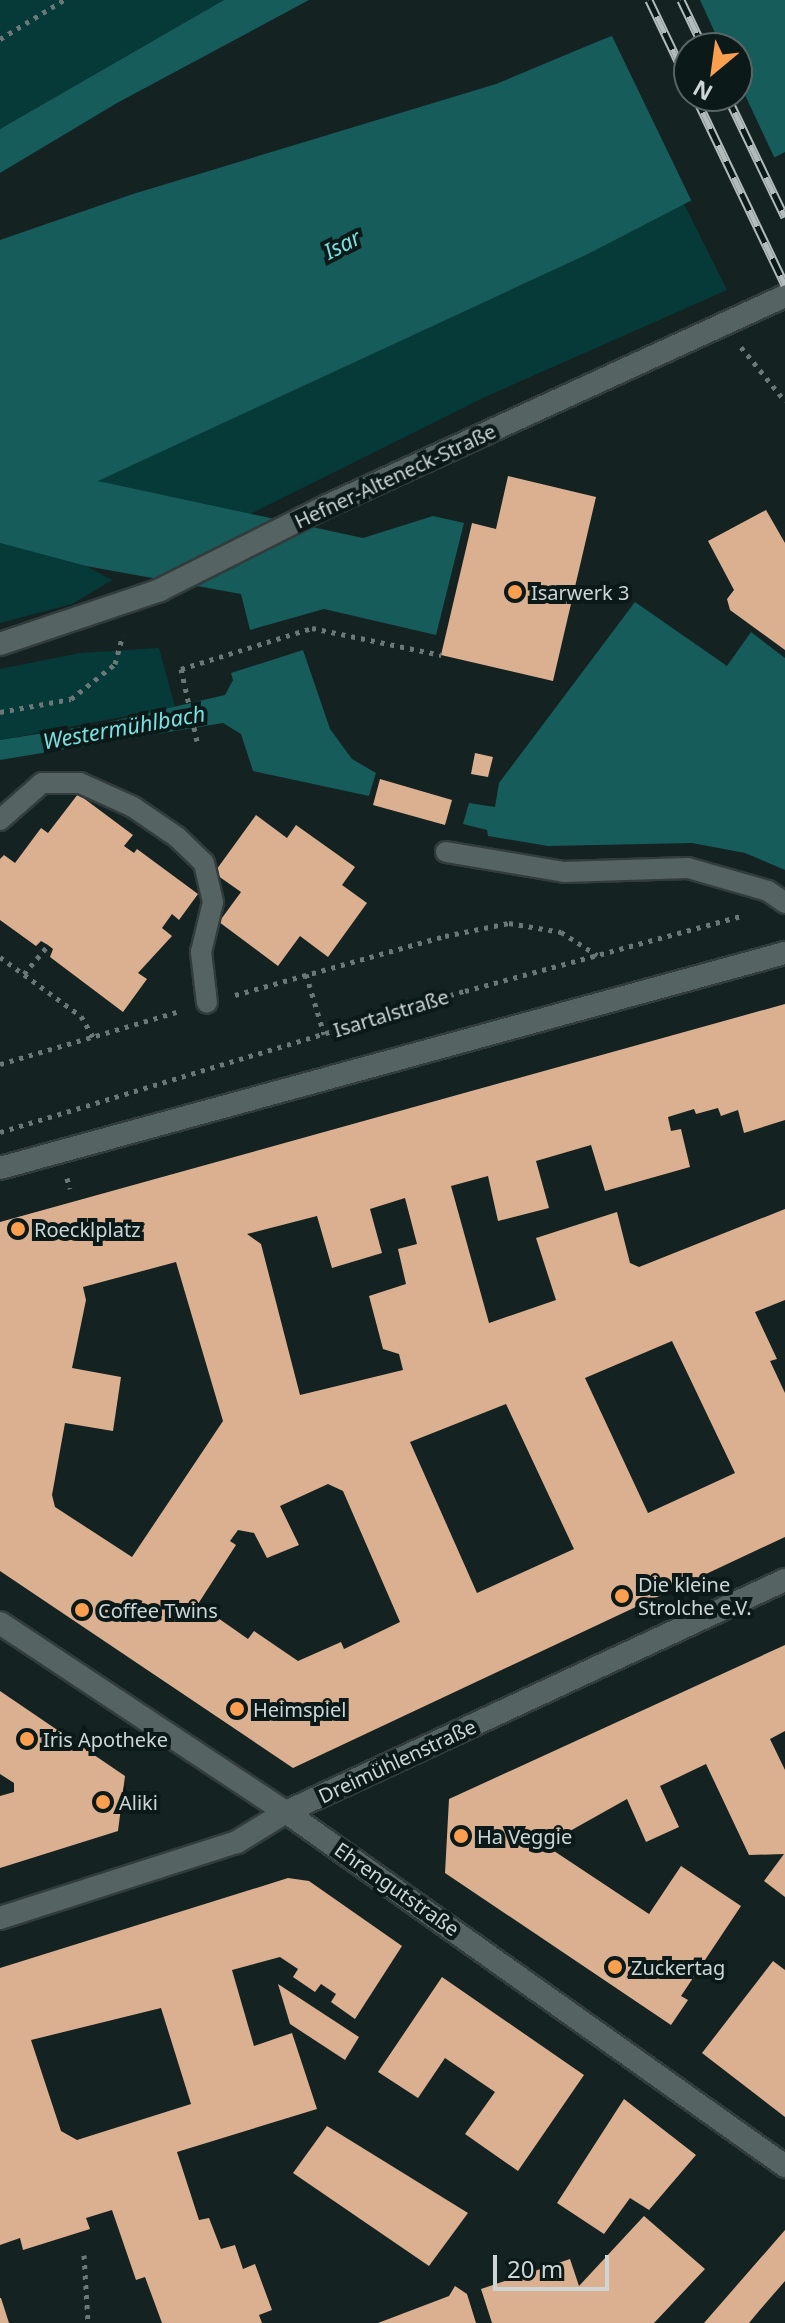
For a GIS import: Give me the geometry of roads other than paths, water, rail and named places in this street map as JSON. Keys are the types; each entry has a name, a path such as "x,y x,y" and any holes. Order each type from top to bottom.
{"street":[{"name":"Hefner-Alteneck-Straße","path":"0,644 132,603 327,506 785,296"},
{"path":"0,1168 785,953"},
{"name":"Dreimühlenstraße","path":"0,1918 237,1842 286,1812 785,1580"},
{"name":"Ehrengutstraße","path":"0,1623 286,1812 785,2166"}],"lane":[{"path":"0,820 42,783 80,783 133,807 177,837 204,863 213,902 201,952 207,1003"},
{"path":"446,852 564,872 688,868 768,891 785,903"}],"water":[{"path":"224,0 309,0 117,103 0,173 0,129"},
{"name":"Isar","path":"697,0 785,0 785,152 586,255 98,481 363,538 433,516 464,523 436,635 324,609 250,630 241,594 86,566 0,543 0,240 133,194 496,84"},
{"path":"635,602 727,666 751,632 785,658 785,870 745,853 692,843 548,846 488,836 487,830 463,824 469,803 495,807 499,783"},
{"name":"Westermühlbach","path":"303,650 330,729 352,759 376,773 369,796 253,771 241,734 223,723 0,760 0,740 100,724 225,695 233,680 231,673"}],"railway":[{"path":"649,0 673,50"},
{"path":"681,0 696,32"},
{"path":"703,112 785,285"},
{"path":"735,112 785,217"}],"place":[{"name":"Isarwerk 3","path":"515,592"},
{"name":"Roecklplatz","path":"18,1229"},
{"name":"Die kleine Strolche e.V.","path":"622,1596"},
{"name":"Coffee Twins","path":"82,1610"},
{"name":"Heimspiel","path":"237,1709"},
{"name":"Iris Apotheke","path":"27,1739"},
{"name":"Aliki","path":"103,1802"},
{"name":"Ha Veggie","path":"461,1836"},
{"name":"Zuckertag","path":"615,1967"}]}
